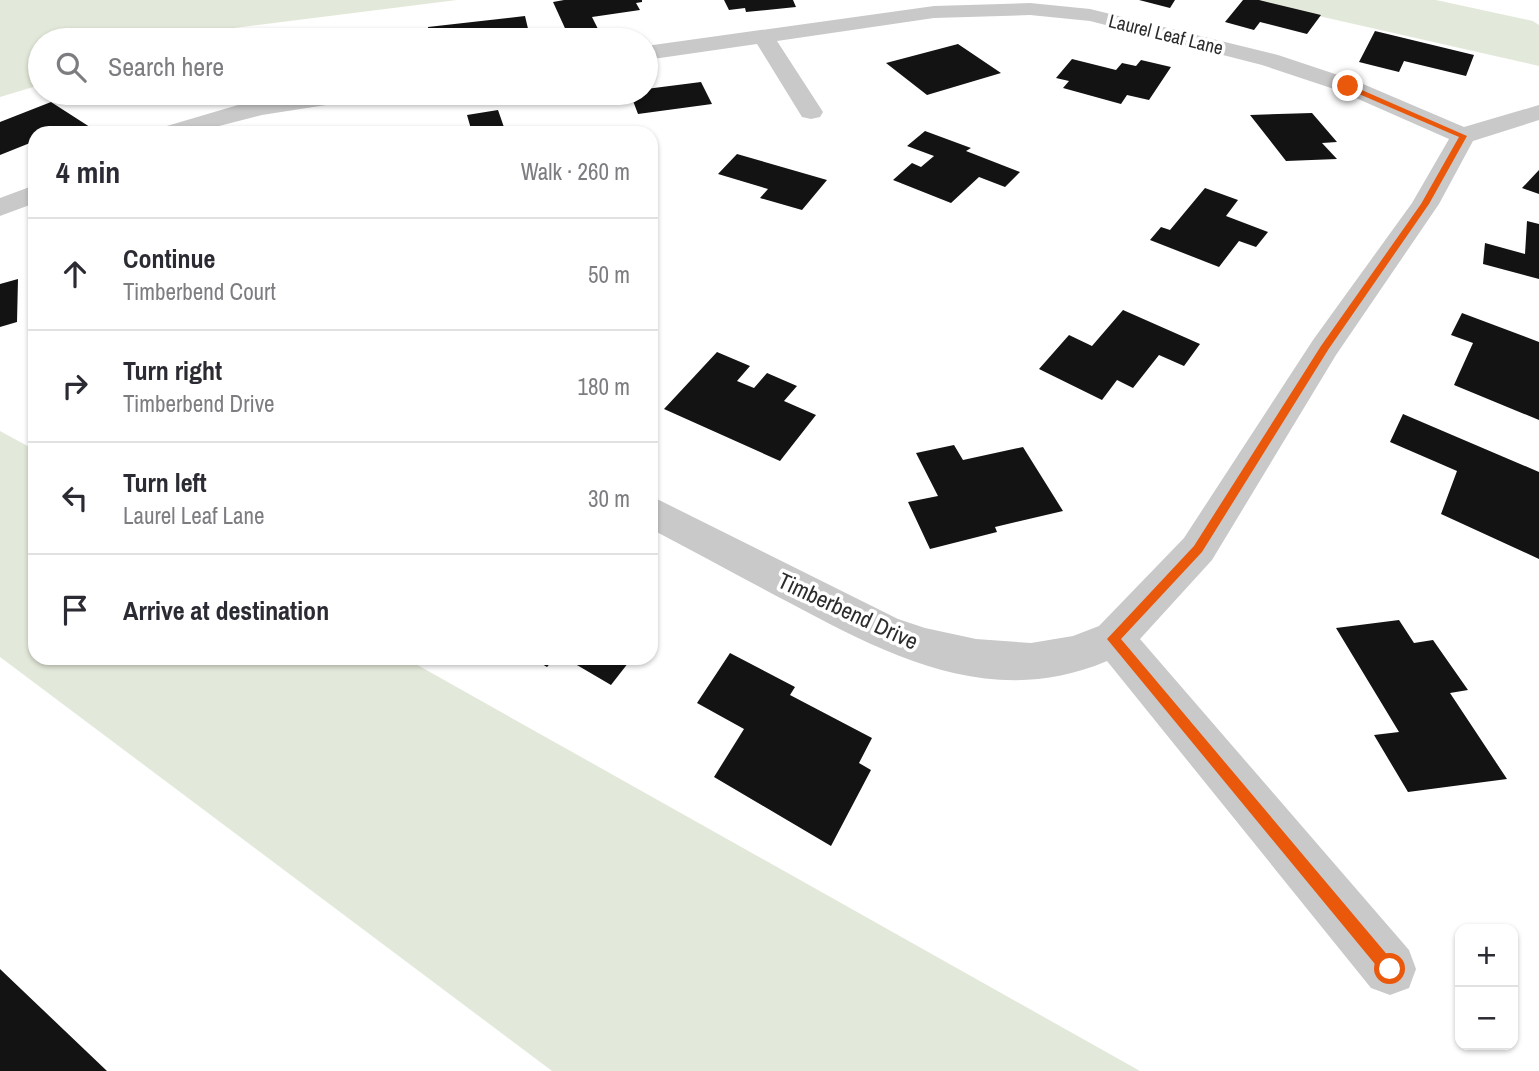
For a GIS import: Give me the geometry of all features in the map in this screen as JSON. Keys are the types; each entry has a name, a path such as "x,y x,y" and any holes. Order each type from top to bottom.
{"street":[{"name":"Laurel Leaf Lane","path":"658,51 934,12 1030,9 1090,15 1270,60 1348,86 1463,136"},
{"path":"764,38 811,111"},
{"path":"187,126 251,109 278,105"},
{"path":"1463,136 1539,112"},
{"name":"Timberbend Drive","path":"658,515 885,633 925,647 976,658 1031,662 1076,655 1114,639 1198,549 1324,348 1425,204 1463,136"},
{"path":"0,208 28,197"},
{"path":"1114,639 1390,969"}],"green space":[{"path":"0,0 457,0 233,28 28,28 28,89 0,97"},
{"path":"1248,0 1436,0 1533,21 1539,25 1539,66"},
{"path":"0,431 28,446 28,665 417,665 1140,1071 552,1071 0,657"}],"building":[{"path":"642,0 636,3 640,10 592,17 598,28 565,28 553,2"},
{"path":"724,0 793,0 796,7 746,12 745,8 729,10"},
{"path":"1139,0 1175,0 1170,8"},
{"path":"1243,0 1259,0 1321,15 1307,34 1260,22 1254,30 1225,22"},
{"path":"525,16 528,28 428,28"},
{"path":"1375,31 1474,55 1466,76 1404,61 1399,72 1359,62"},
{"path":"958,44 1001,73 927,95 886,63"},
{"path":"1072,59 1116,70 1122,63 1136,66 1141,60 1171,67 1149,100 1127,95 1121,104 1063,88 1069,81 1056,78"},
{"path":"701,82 712,104 638,114 635,105 658,105 658,87"},
{"path":"43,105 56,105 88,126 28,126 28,144 0,155 0,122"},
{"path":"498,110 504,126 470,126 467,115"},
{"path":"1312,113 1337,142 1322,143 1337,159 1286,161 1250,115"},
{"path":"925,131 971,148 966,151 1020,172 1005,187 979,177 951,203 893,180 912,163 921,167 934,156 907,146"},
{"path":"737,154 827,180 802,210 760,198 768,189 718,174"},
{"path":"1539,170 1539,194 1522,188"},
{"path":"1205,188 1238,200 1226,216 1268,232 1256,247 1239,241 1219,267 1150,240 1161,227 1170,230"},
{"path":"1527,221 1539,224 1539,279 1483,264 1485,243 1525,254"},
{"path":"18,279 17,322 0,327 0,284"},
{"path":"1123,310 1200,344 1184,366 1159,355 1133,388 1117,380 1102,400 1039,369 1069,335 1092,346"},
{"path":"1462,313 1539,342 1539,420 1454,385 1473,343 1451,335"},
{"path":"717,352 750,366 737,381 754,388 767,373 797,386 784,401 816,415 780,461 664,409"},
{"path":"1403,414 1539,472 1539,559 1441,514 1457,471 1390,442"},
{"path":"954,445 963,460 1023,447 1063,511 995,527 997,532 930,549 908,502 938,496 916,453"},
{"path":"1399,620 1414,643 1433,640 1468,690 1450,693 1507,779 1408,792 1374,735 1399,732 1336,628"},
{"path":"730,653 795,687 790,695 872,738 859,763 871,770 831,846 714,777 744,729 697,703"},
{"path":"577,665 627,665 611,685"},
{"path":"0,969 107,1071 0,1071"}],"route":[{"path":"1348,86 1463,136 1425,204 1324,348 1198,549 1114,639 1390,969"}]}
